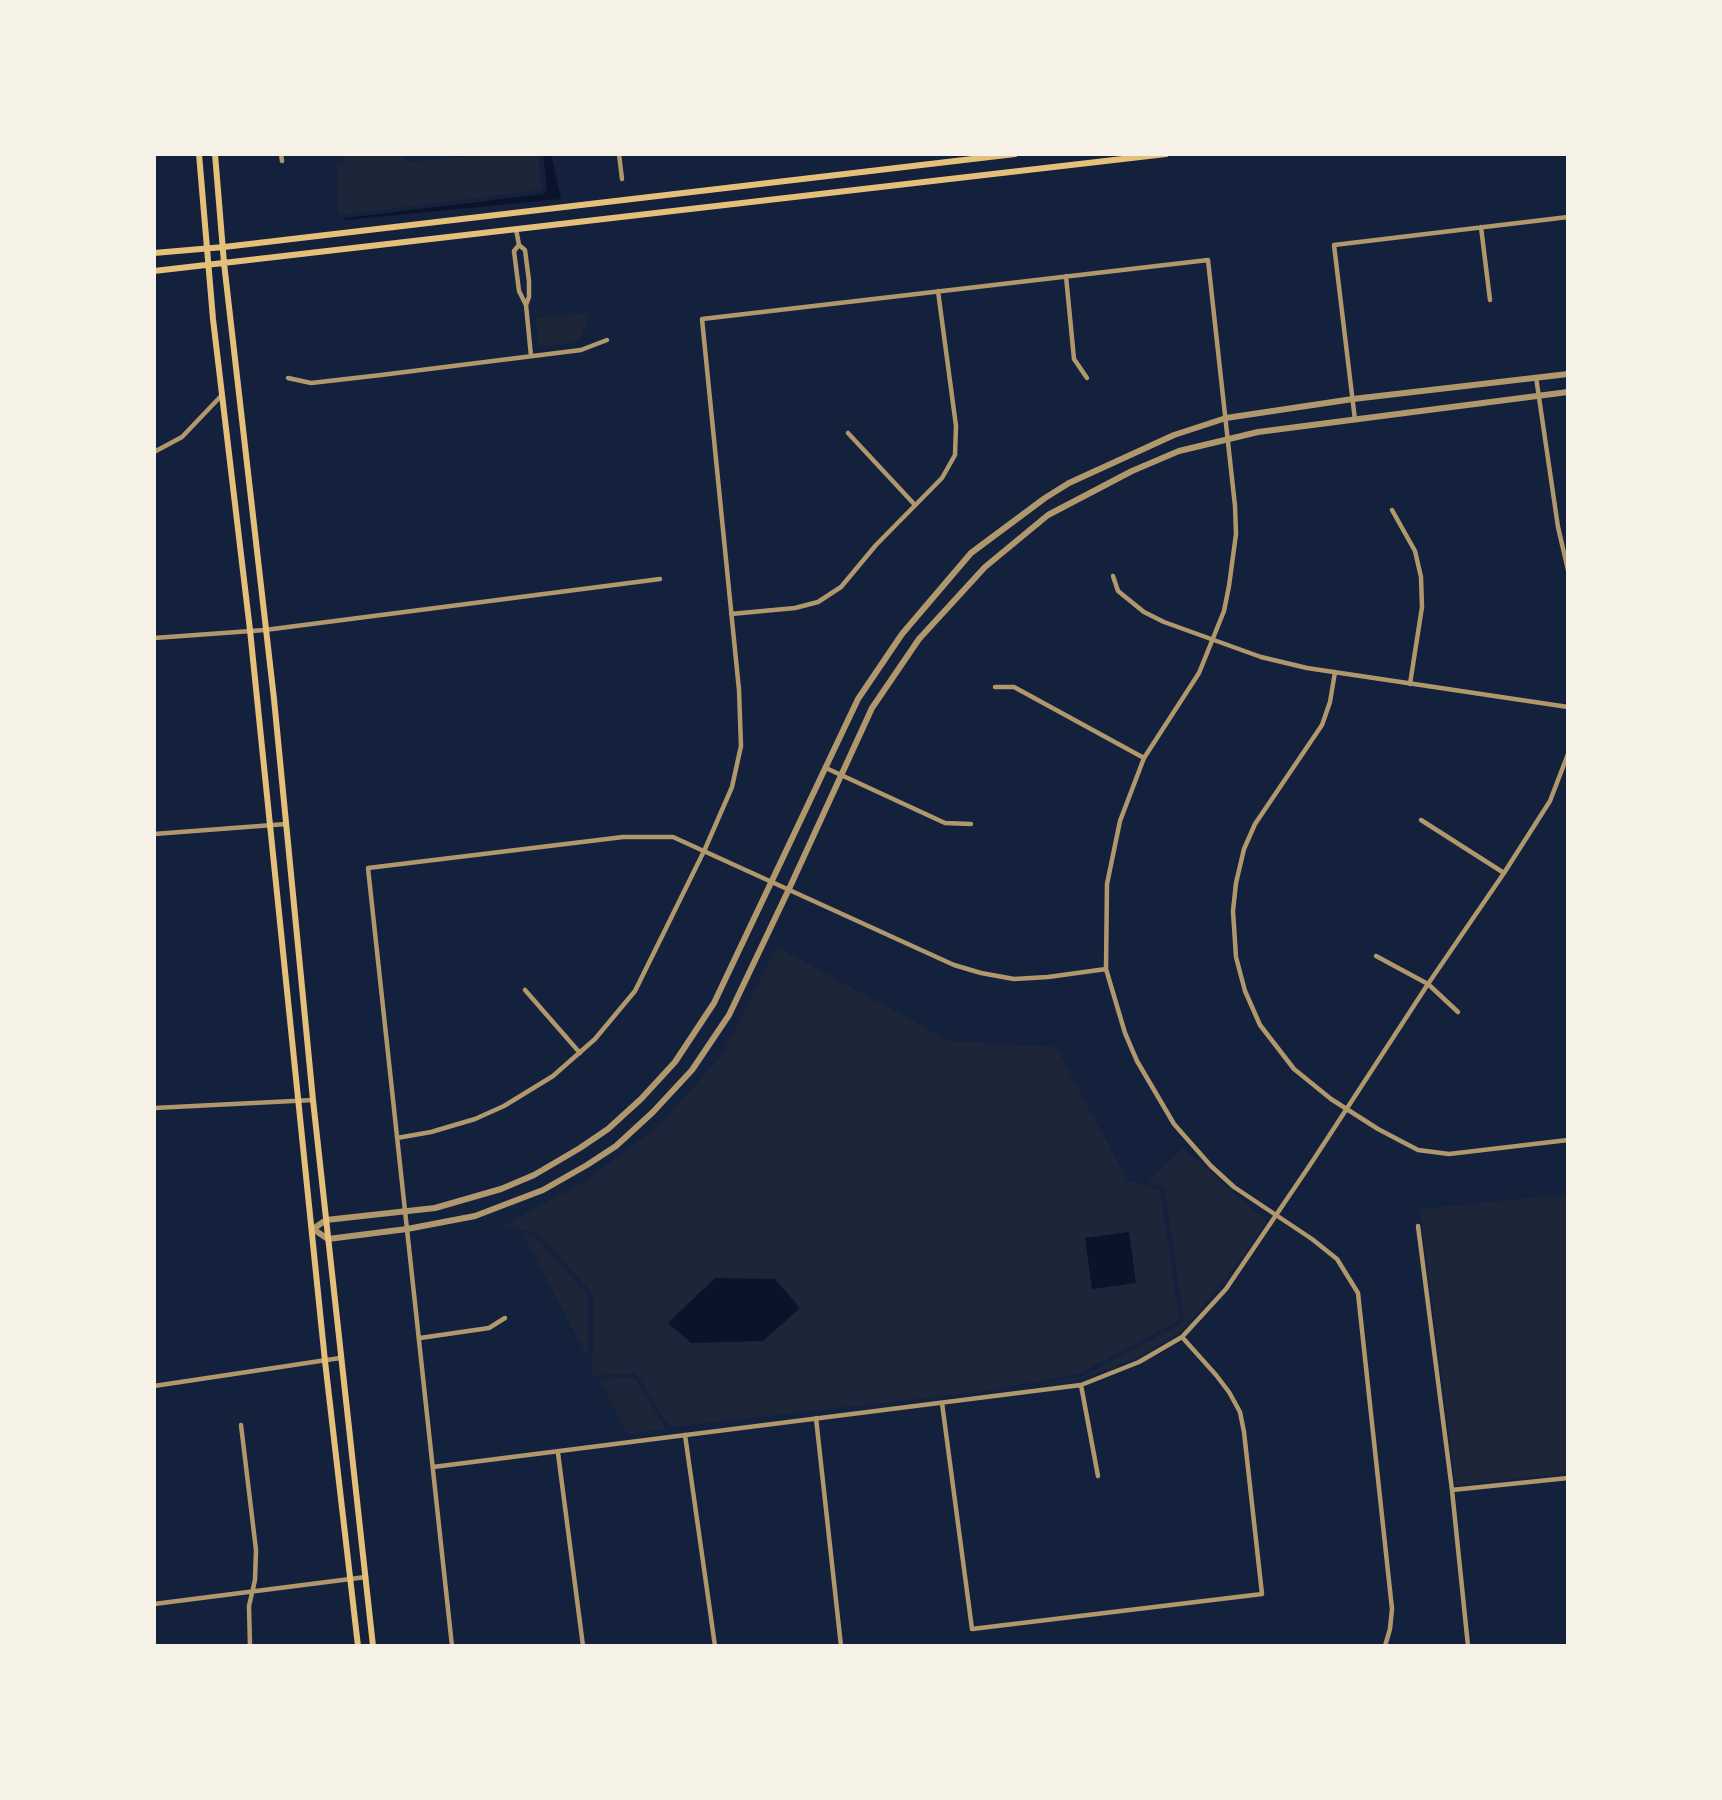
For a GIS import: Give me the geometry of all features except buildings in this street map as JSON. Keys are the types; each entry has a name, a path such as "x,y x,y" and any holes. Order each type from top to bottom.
{"main road":[{"path":"199,154 209,248 208,264 250,630 325,1361 358,1646"},
{"path":"215,154 224,263 373,1646"},
{"path":"154,253 1015,154"},
{"path":"154,271 1166,154"},
{"path":"514,212 516,229"}],"street":[{"path":"281,154 282,161"},
{"path":"619,154 622,179"},
{"path":"1355,420 1334,245 1568,217"},
{"path":"1481,227 1490,300"},
{"path":"516,229 519,245 525,250 529,281 529,298 526,304 531,356"},
{"path":"519,245 514,251 521,298 526,304"},
{"path":"397,1138 431,1132 475,1119 504,1106 553,1076 614,1018 635,991 705,849 732,787 741,746 739,690 702,318 1208,260 1229,439 1236,534 1229,586 1224,611 1199,673 1144,758 1120,821 1107,884 1106,969 1125,1033 1137,1061 1174,1124 1226,1180 1338,1259 1358,1293 1392,1609 1385,1646"},
{"path":"1066,276 1074,359 1087,378"},
{"path":"518,283 529,281"},
{"path":"731,614 795,608 818,602 841,587 876,545 942,478 955,456 956,426 938,291"},
{"path":"288,378 311,383 581,350 607,340"},
{"path":"1568,374 1353,399 1226,418 1174,435 1069,483 1027,510 971,553 902,634 858,699 714,1003 675,1062 642,1099 608,1129 534,1175 474,1198 435,1208 326,1220 313,1229 328,1239 407,1229 475,1216 505,1206 543,1190 616,1146 653,1112 692,1070 729,1015 872,708 919,639 985,567 1048,515 1132,471 1167,456 1258,432 1568,392"},
{"path":"1536,377 1558,527 1568,570"},
{"path":"154,452 182,437 222,395"},
{"path":"848,433 915,505"},
{"path":"1392,510 1415,551 1421,577 1422,607 1410,684"},
{"path":"1113,576 1118,591 1144,612 1164,622 1262,657 1335,672 1568,707"},
{"path":"154,638 265,630 660,579"},
{"path":"1335,672 1331,702 1322,725 1268,804 1244,849 1236,883 1233,911 1236,957 1245,991 1260,1025 1293,1069 1346,1110 1418,1150 1449,1154 1568,1140"},
{"path":"995,687 1014,687 1144,758"},
{"path":"433,1467 1081,1385 1139,1362 1182,1337 1226,1289 1504,873 1550,802 1568,754"},
{"path":"826,768 946,823 971,824"},
{"path":"1421,820 1504,873"},
{"path":"154,834 286,824"},
{"path":"452,1646 368,868 623,836 673,837 705,849 910,947 954,965 1014,979 1106,969"},
{"path":"1376,956 1428,984 1458,1012"},
{"path":"525,990 580,1053"},
{"path":"154,1108 313,1100"},
{"path":"1418,1226 1468,1646"},
{"path":"420,1338 489,1328 505,1318"},
{"path":"942,1403 972,1629 1262,1594 1240,1412 1222,1383 1182,1337"},
{"path":"154,1386 340,1358"},
{"path":"1081,1385 1098,1476"},
{"path":"816,1418 841,1646"},
{"path":"240,1424 256,1550 249,1606 250,1646"},
{"path":"685,1435 715,1646"},
{"path":"558,1453 583,1646"},
{"path":"1451,1490 1568,1478"},
{"path":"154,1604 366,1577"}],"shaded area":[{"path":"343,154 405,154 406,162 499,154 538,154 542,190 339,215 337,164 344,164"},
{"path":"543,154 551,154 561,199 345,220 543,194 547,189"},
{"path":"590,313 582,335 573,343 539,346 536,318"},
{"path":"777,947 950,1041 1056,1047 1128,1181 1160,1190 1179,1320 1081,1373 987,1391 670,1427 636,1373 592,1376 594,1295 538,1233 503,1226 587,1180 659,1126 721,1056"},
{"path":"1183,1148 1266,1221 1240,1260 1179,1334 1137,1358 1079,1380 1035,1386 1083,1376 1184,1320 1165,1189 1148,1182"},
{"path":"1568,1194 1568,1473 1456,1485 1420,1209"},
{"path":"1129,1232 1136,1283 1092,1289 1085,1238"},
{"path":"523,1234 535,1237 589,1296 588,1358"},
{"path":"715,1278 775,1279 800,1308 763,1341 691,1343 668,1323"},
{"path":"634,1377 666,1429 627,1434 599,1380"}]}
